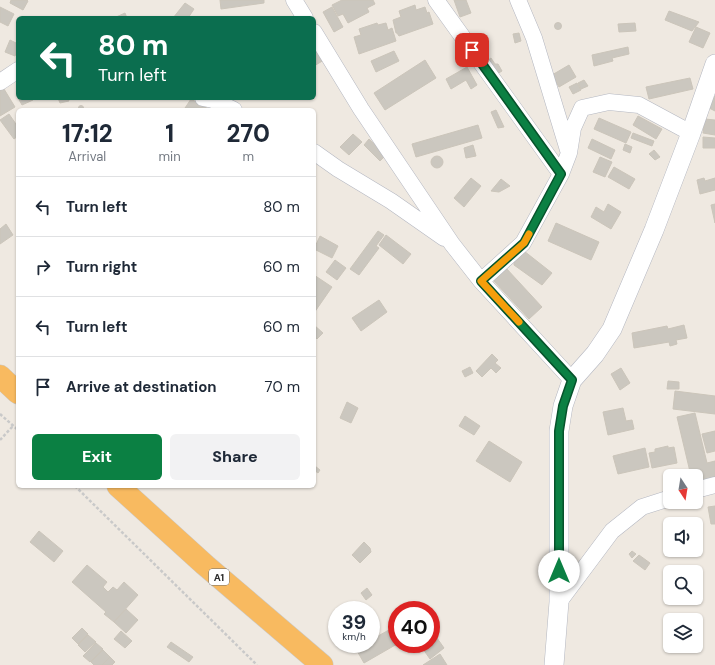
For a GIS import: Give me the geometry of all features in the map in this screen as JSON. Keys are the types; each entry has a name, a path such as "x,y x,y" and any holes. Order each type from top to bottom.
{"highway":[{"path":"0,376 16,391"},
{"name":"A1","path":"120,488 205,564 322,665"}],"street":[{"path":"294,0 304,16"},
{"path":"436,0 561,174"},
{"path":"518,0 534,38 569,153"},
{"path":"316,35 361,109 452,244 481,281 572,380"},
{"path":"554,665 559,602 559,431 563,406 572,380 595,354 612,329 654,230 691,133 715,64"},
{"path":"0,82 16,71"},
{"path":"212,100 230,108"},
{"path":"481,281 524,243 561,174 569,153 573,128 582,108 610,102 639,105 691,133"},
{"path":"316,153 338,169 391,201 452,244"},
{"path":"703,488 715,485"},
{"path":"559,602 612,531 642,507 663,500"}],"path":[{"path":"0,414 16,428"},
{"path":"0,440 13,426"},
{"path":"77,488 257,665"}],"building":[{"path":"11,0 28,1 23,10 10,3"},
{"path":"220,0 264,0 264,3 221,9"},
{"path":"342,0 373,0 375,4 367,8 369,12 348,23 343,14 338,16 332,5"},
{"path":"454,0 466,0 471,13 460,17"},
{"path":"185,3 194,9 189,16 175,16"},
{"path":"415,5 416,10 425,7 427,13 429,12 433,24 399,36 396,33 393,20 401,17 399,11"},
{"path":"0,7 14,14 8,26 0,22"},
{"path":"332,7 343,27 334,32 323,12"},
{"path":"669,11 699,22 692,31 665,20"},
{"path":"125,13 126,16 118,16"},
{"path":"558,22 561,23 561,29 558,30 555,29 554,26 555,23"},
{"path":"377,23 378,25 386,23 388,30 392,28 396,41 359,54 354,37 361,35 359,29"},
{"path":"635,23 636,31 619,32 618,24"},
{"path":"696,27 710,33 703,48 689,42"},
{"path":"519,33 521,41 515,43 513,34"},
{"path":"10,40 16,43 15,56 5,52"},
{"path":"316,47 324,60 316,65"},
{"path":"628,47 629,54 612,58 613,61 594,66 592,55"},
{"path":"394,51 399,61 376,72 371,61"},
{"path":"491,58 495,64 498,64 502,71 492,77 484,63"},
{"path":"425,60 436,78 385,110 374,93"},
{"path":"569,65 576,77 559,87 552,75"},
{"path":"467,67 477,85 471,89 466,80 451,89 446,79"},
{"path":"690,78 693,89 649,99 646,87"},
{"path":"584,80 588,86 581,89 578,83"},
{"path":"577,83 581,90 573,94 569,87"},
{"path":"4,89 15,107 0,116 0,91"},
{"path":"715,96 715,111 709,108"},
{"path":"19,100 33,100 22,105"},
{"path":"59,100 69,101 60,103"},
{"path":"190,100 193,100 207,108 185,108"},
{"path":"81,105 84,108 78,108"},
{"path":"496,110 504,127 498,128 491,112"},
{"path":"9,114 16,124 16,138 14,139 0,120"},
{"path":"638,116 662,129 656,139 633,125"},
{"path":"599,118 631,132 626,143 594,129"},
{"path":"705,119 715,120 715,135 703,133"},
{"path":"478,125 482,138 416,157 412,144"},
{"path":"633,133 654,141 652,146 631,138"},
{"path":"353,134 362,142 349,155 340,147"},
{"path":"703,137 715,138 715,148 703,148"},
{"path":"369,139 386,155 380,161 364,145"},
{"path":"592,139 615,150 611,159 588,148"},
{"path":"625,144 632,147 630,153 623,150"},
{"path":"473,145 476,156 466,158 464,148"},
{"path":"654,150 660,157 655,160 649,154"},
{"path":"437,156 441,158 443,162 441,166 437,168 433,166 431,162 433,158"},
{"path":"600,157 612,162 605,177 593,172"},
{"path":"614,167 635,179 629,189 608,177"},
{"path":"471,178 481,186 464,207 454,198"},
{"path":"704,178 705,181 715,178 715,190 700,194 697,180"},
{"path":"501,179 510,186 499,192 491,191"},
{"path":"608,204 621,212 611,229 591,217 596,207 604,212"},
{"path":"715,204 715,223 711,205"},
{"path":"556,223 599,242 591,260 548,241"},
{"path":"6,224 13,235 0,244 0,229"},
{"path":"378,231 384,235 376,246 379,248 359,275 350,269"},
{"path":"386,235 411,254 403,264 379,245"},
{"path":"320,236 338,246 332,258 316,250 316,245"},
{"path":"524,251 552,273 542,285 514,265 514,261"},
{"path":"335,260 346,268 337,280 326,272"},
{"path":"506,268 542,307 529,319 493,280"},
{"path":"316,276 332,287 316,310"},
{"path":"379,300 387,312 361,331 352,318"},
{"path":"684,325 687,338 676,340 677,344 670,346 669,342 634,348 632,333 667,326 668,329"},
{"path":"316,327 323,333 317,339 316,338"},
{"path":"492,354 498,360 495,363 501,368 496,373 491,368 482,377 476,371"},
{"path":"470,367 473,373 465,377 462,371"},
{"path":"621,368 630,383 620,390 611,374"},
{"path":"668,381 679,382 679,389 667,389"},
{"path":"675,391 715,396 715,414 673,409"},
{"path":"347,402 358,408 351,423 340,418"},
{"path":"623,408 626,421 632,420 634,429 608,435 603,412"},
{"path":"695,413 707,463 715,461 715,481 703,484 703,469 689,469 677,417"},
{"path":"465,416 480,426 474,435 459,426"},
{"path":"715,431 715,451 707,453 702,434"},
{"path":"489,441 522,462 510,482 476,461"},
{"path":"668,446 668,448 674,447 677,463 652,468 649,453 655,452 655,449"},
{"path":"645,448 649,467 618,474 613,456"},
{"path":"316,467 320,470 318,473 316,472"},
{"path":"715,506 715,524 711,524 708,507"},
{"path":"39,531 63,551 54,562 30,542"},
{"path":"364,542 370,548 371,552 360,563 352,555"},
{"path":"632,551 636,554 632,558 629,554"},
{"path":"639,555 650,563 645,570 633,561"},
{"path":"87,565 107,582 103,587 108,592 113,587 117,590 124,582 138,595 114,622 104,614 106,612 72,582"},
{"path":"367,588 372,595 366,600 361,593"},
{"path":"126,609 138,620 126,633 114,622"},
{"path":"82,628 88,634 78,644 72,638"},
{"path":"388,630 388,649 364,663 358,653 380,653 380,635"},
{"path":"121,631 132,641 125,648 114,639"},
{"path":"88,635 96,642 85,652 78,645"},
{"path":"171,642 193,657 189,662 167,647"},
{"path":"440,642 444,648 440,651"},
{"path":"96,643 103,649 90,662 83,656"},
{"path":"103,650 110,657 102,665 94,665 91,662"},
{"path":"426,653 438,653 430,659"},
{"path":"440,654 447,665 423,665"},
{"path":"110,657 115,662 112,665 102,665"}],"slow traffic":[{"path":"519,322 481,281 524,243 529,234"}],"route":[{"path":"472,50 561,174 524,243 481,281 572,380 563,406 559,431 559,571"}]}
